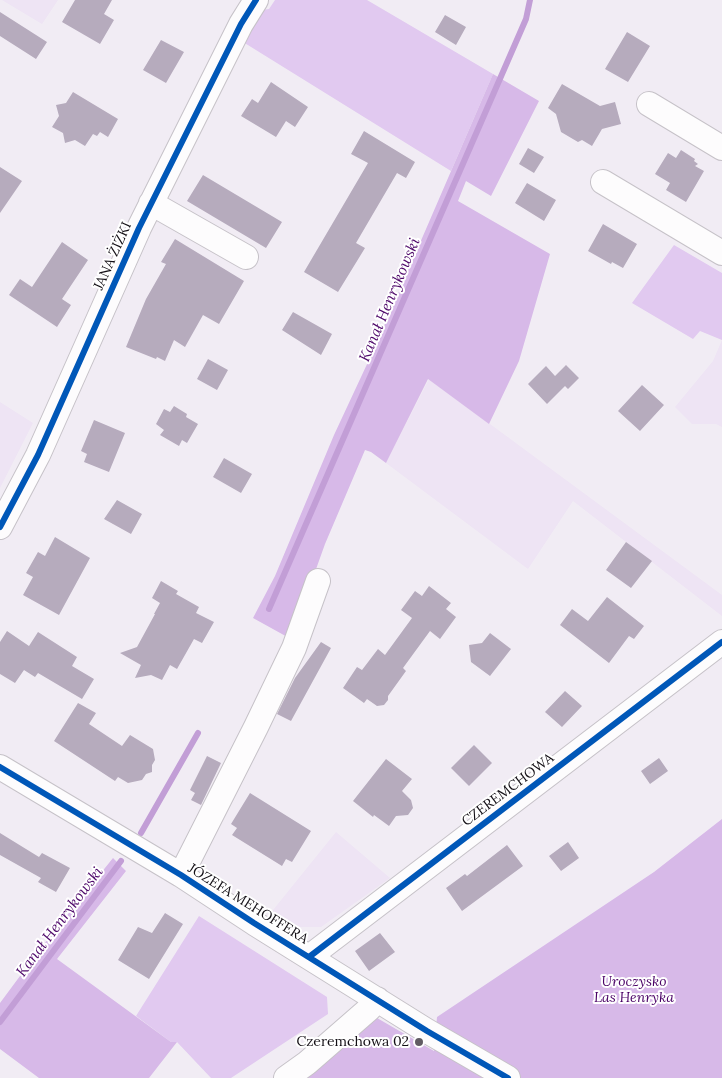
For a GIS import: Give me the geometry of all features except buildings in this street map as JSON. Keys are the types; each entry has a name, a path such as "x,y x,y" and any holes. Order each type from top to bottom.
{"street":[{"name":"JANA ŻIŻKI","path":"0,527 38,455 151,203 241,24 256,0"},
{"path":"648,104 722,148"},
{"path":"604,182 722,253"},
{"path":"151,203 246,257"},
{"path":"181,876 294,648 318,581"},
{"name":"CZEREMCHOWA","path":"309,957 722,642"},
{"name":"JÓZEFA MEHOFFERA","path":"0,766 181,876 376,999 508,1078"},
{"path":"286,1078 307,1063 369,1010 376,999"}],"shaded area":[{"path":"2,0 58,0 42,24"},
{"path":"275,0 367,0 493,74 451,171 243,42 262,10 269,9"},
{"path":"674,245 722,273 722,340 700,331 693,339 632,303"},
{"path":"722,340 722,427 716,424 692,424 675,407 713,361"},
{"path":"429,379 722,595 722,616 573,501 528,569 386,463"},
{"path":"0,402 33,423 0,488"},
{"path":"336,832 390,878 321,927 287,927 269,915"},
{"path":"199,916 327,997 328,1014 231,1078 211,1078 177,1042 171,1042 136,1016"}],"green space":[{"path":"493,74 539,101 491,196 466,181 458,201 550,254 519,361 489,424 428,379 386,463 365,450 325,544 291,639 253,618 275,576 334,435 375,347"},
{"name":"Uroczysko Las Henryka","path":"722,819 722,1078 302,1078 377,1018 434,1051 437,1017 654,872"},
{"path":"113,858 126,871 57,959 171,1042 177,1042 149,1078 39,1078 0,1049 0,1003 40,949"}],"waterway":[{"name":"Kanał Henrykowski","path":"269,609 526,19 530,0"},
{"name":"Kanał Henrykowski","path":"141,833 198,733"},
{"name":"Kanał Henrykowski","path":"0,1022 121,861"}],"cycle path":[{"path":"0,527 38,455 139,228 241,24 256,0"},
{"path":"309,957 722,642"},
{"path":"0,767 181,875 427,1031 508,1078"}],"place":[{"name":"Czeremchowa 02","path":"419,1042"}]}
